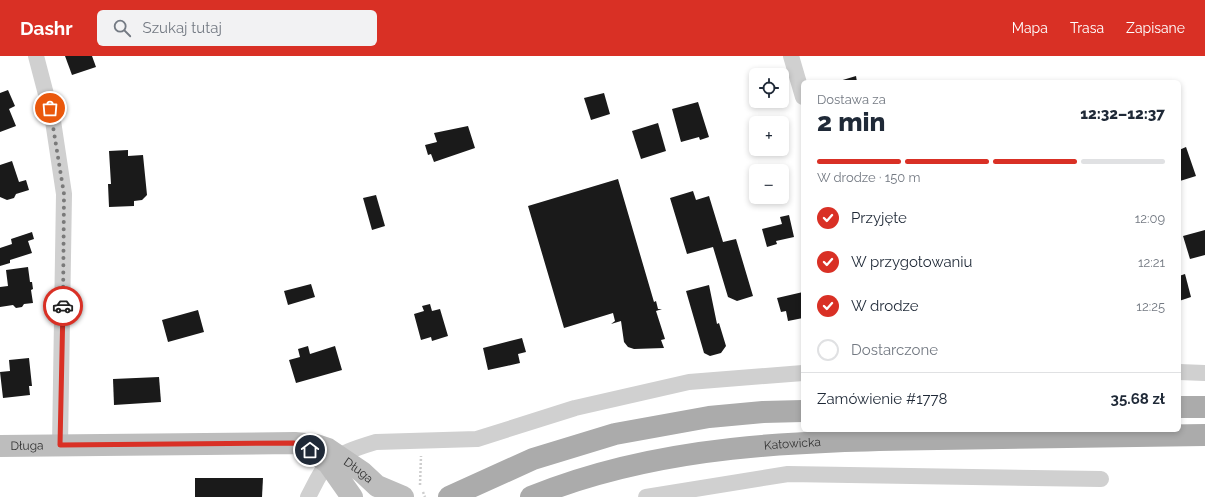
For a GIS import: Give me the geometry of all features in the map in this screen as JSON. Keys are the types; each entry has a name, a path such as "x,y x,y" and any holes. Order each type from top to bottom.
{"main road":[{"path":"1181,407 1205,407"},
{"path":"449,497 533,459 615,434 709,417 763,412 801,411"},
{"name":"Katowicka","path":"531,497 556,487 653,461 773,444 837,440 1205,435"}],"street":[{"path":"36,56 53,122 64,194 60,445"},
{"path":"791,56 801,90"},
{"path":"1181,372 1205,373"},
{"path":"308,497 318,477 338,473 361,446 376,442 422,442 476,439 575,408 689,382 801,374"},
{"name":"Długa","path":"0,446 294,443 316,445 328,449 338,473 352,497"},
{"name":"Długa","path":"338,473 379,492 403,497"},
{"path":"646,497 788,474 1101,479"}],"path":[{"path":"422,442 419,484 425,497"}],"building":[{"path":"65,56 92,56 96,67 72,75"},
{"path":"856,76 857,80 843,80"},
{"path":"8,90 15,106 9,109 16,126 0,132 0,93"},
{"path":"604,93 610,114 591,120 584,98"},
{"path":"698,102 709,137 700,140 699,137 681,142 672,109"},
{"path":"658,123 666,151 641,159 632,131"},
{"path":"468,126 475,148 434,162 431,154 428,155 425,145 437,142 434,133"},
{"path":"1186,147 1196,176 1181,181 1181,149"},
{"path":"128,150 128,156 143,155 147,195 142,200 134,201 134,206 109,207 108,184 111,184 109,151"},
{"path":"12,161 19,182 26,180 29,190 16,194 14,198 7,200 0,197 0,165"},
{"path":"618,179 654,302 656,301 658,309 662,309 656,311 665,339 661,340 664,348 634,349 628,347 624,342 621,321 611,324 615,321 613,313 564,328 528,206"},
{"path":"693,191 696,200 709,196 723,242 736,239 753,296 737,301 728,297 713,247 687,254 670,198"},
{"path":"376,195 385,226 372,230 363,198"},
{"path":"789,215 794,237 776,241 777,244 767,247 762,229 782,224 780,217"},
{"path":"1205,230 1205,255 1190,259 1183,236"},
{"path":"32,232 34,239 28,241 32,253 10,260 10,263 0,266 0,248 12,244 11,239"},
{"path":"28,267 30,282 32,282 33,289 31,290 33,303 24,304 22,307 16,308 13,305 0,307 0,287 8,286 6,270"},
{"path":"1185,274 1191,297 1181,300 1181,275"},
{"path":"311,284 315,297 288,305 284,291"},
{"path":"709,285 717,324 719,323 726,346 721,353 710,356 704,353 686,291"},
{"path":"801,292 801,318 788,321 786,311 781,312 777,298"},
{"path":"430,304 432,311 440,309 448,336 432,341 431,337 421,340 414,314 424,311 422,306"},
{"path":"198,310 204,332 168,342 162,320"},
{"path":"522,338 526,352 518,354 520,363 488,370 483,348"},
{"path":"308,346 310,354 335,346 342,370 296,383 289,360 300,357 298,349"},
{"path":"29,358 32,386 29,386 30,395 3,398 0,372 10,371 9,360"},
{"path":"159,377 161,402 114,405 113,379"},
{"path":"195,478 263,478 262,497 195,497"}],"way so far":[{"path":"50,108 64,194 63,306"}],"route":[{"path":"63,306 60,445 294,443 310,450"}]}
